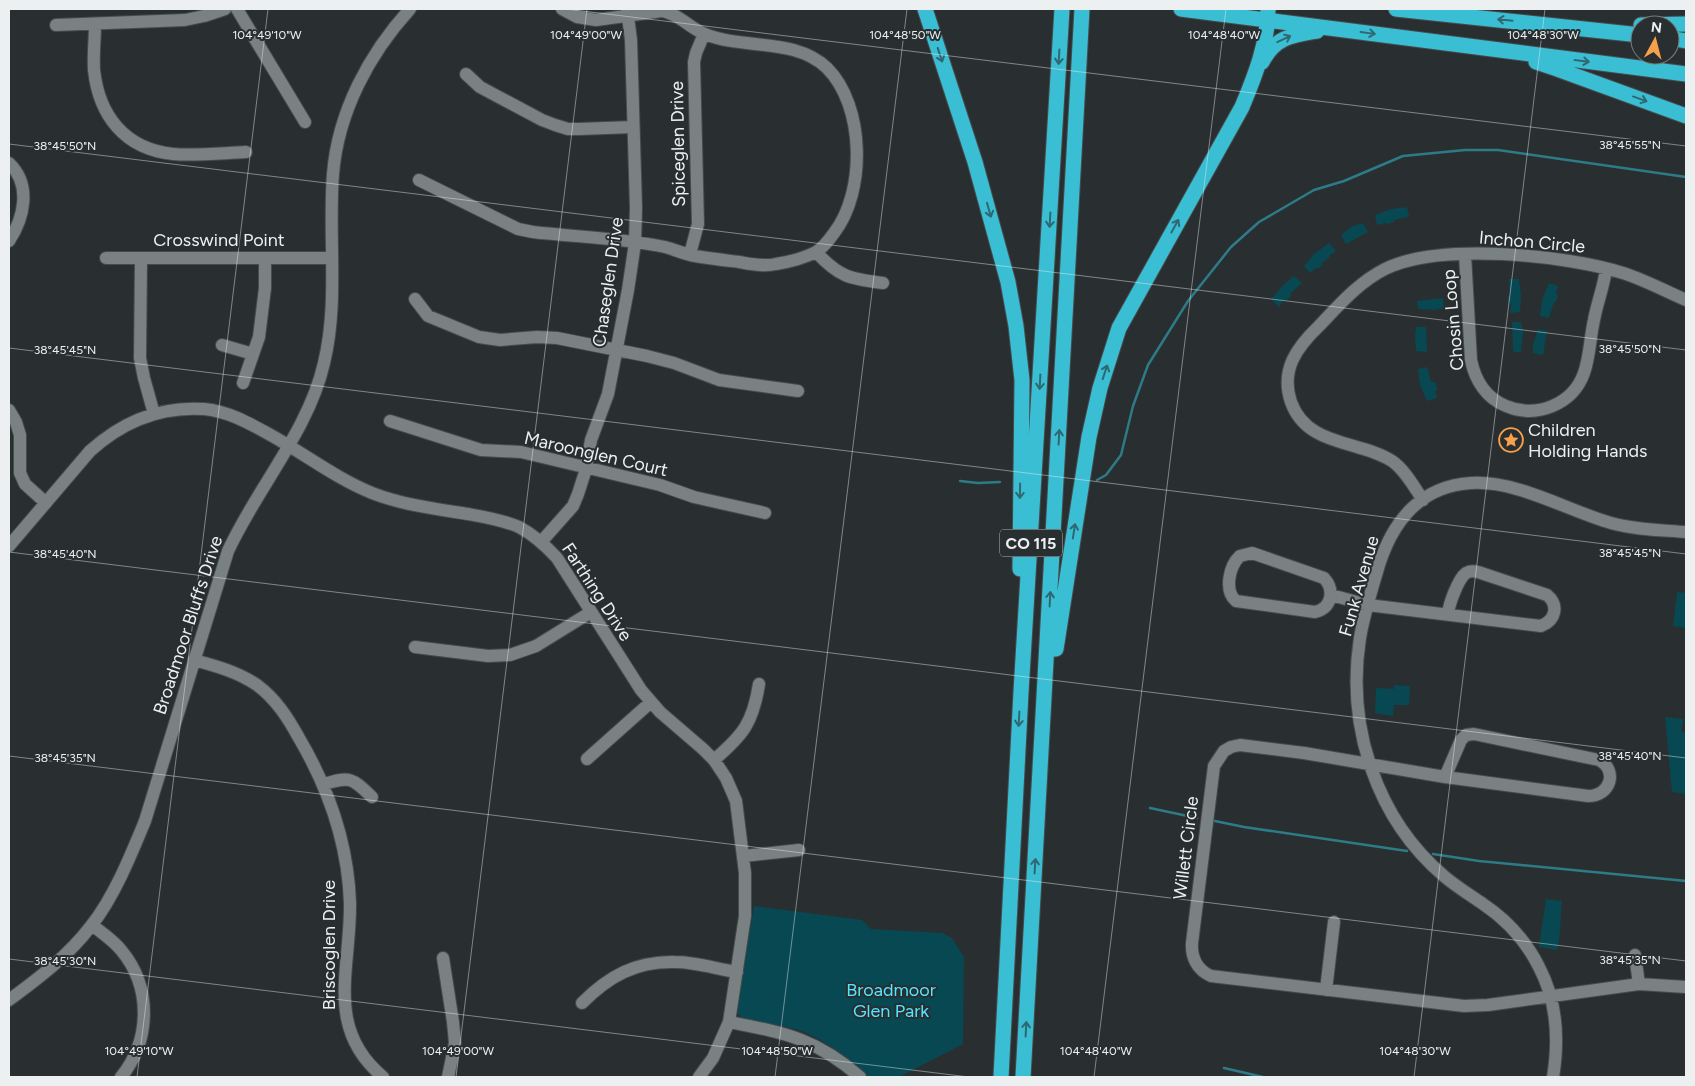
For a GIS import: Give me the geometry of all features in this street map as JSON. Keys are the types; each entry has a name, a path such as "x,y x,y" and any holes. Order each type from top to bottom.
{"highway":[{"path":"924,9 975,162 1008,282 1016,326 1022,380 1019,633 1021,692"},
{"name":"CO 115","path":"1001,1077 1021,692 1062,9"},
{"name":"CO 115","path":"1023,1077 1082,9"},
{"path":"1181,9 1268,14 1332,28 1686,74"},
{"path":"1396,9 1630,34"},
{"path":"1255,76 1264,44 1268,14"},
{"path":"1586,28 1630,26"},
{"path":"1043,735 1089,437 1102,379 1119,328 1242,106 1268,52 1277,43 1290,36 1332,28"},
{"path":"1476,48 1558,69 1686,116"}],"street":[{"path":"56,25 95,24 149,15 186,20 225,9"},
{"path":"237,9 305,122"},
{"name":"Broadmoor Bluffs Drive","path":"9,1000 54,966 92,925 117,883 145,821 228,551 244,518 302,422 324,364 331,318 334,174 342,125 363,75 378,50 410,9"},
{"path":"419,180 518,228 533,232 665,247 690,254 757,265 773,265 816,252 829,240 840,226 853,194 856,175 856,146 854,124 848,100 838,81 826,67 809,56 778,47 724,40 704,34 672,13 662,11 628,12 596,20 577,17 562,9"},
{"name":"Chaseglen Drive","path":"541,542 573,506 586,468 591,440 608,394 635,243 636,188 631,40 628,12"},
{"path":"95,24 94,69 98,90 104,109 117,128 134,142 154,150 174,154 246,152"},
{"name":"Spiceglen Drive","path":"690,254 698,224 694,62 704,34"},
{"path":"466,74 480,87 555,125 568,129 633,127"},
{"path":"9,163 20,180 24,197 21,215 9,242"},
{"path":"816,252 836,272 854,280 883,283"},
{"name":"Inchon Circle","path":"1423,500 1404,473 1393,462 1380,455 1326,437 1306,425 1298,415 1290,398 1289,370 1294,356 1303,342 1351,293 1370,278 1396,264 1414,259 1506,254 1582,263 1606,268 1640,279 1686,300"},
{"name":"Chosin Loop","path":"1465,255 1471,360 1475,375 1483,389 1495,400 1509,408 1525,411 1540,410 1554,406 1566,398 1579,383 1584,371 1606,268"},
{"name":"Crosswind Point","path":"106,258 332,258"},
{"path":"141,258 140,358 154,414"},
{"path":"243,384 259,337 265,288 265,258"},
{"path":"414,299 428,316 479,337 500,340 536,337 557,338 674,363 719,380 798,391"},
{"path":"222,345 253,354"},
{"name":"Farthing Drive","path":"9,546 90,451 104,438 121,426 143,416 185,409 206,409 245,420 288,444 344,480 371,493 394,500 509,523 530,533 557,558 626,668 650,702 714,760 726,778 736,801 744,856 746,904 737,972 729,1022 713,1058 699,1077"},
{"path":"9,410 16,422 20,435 20,473 25,484 46,503"},
{"name":"Maroonglen Court","path":"390,421 481,450 521,452 660,485 694,497 765,513"},
{"name":"Funk Avenue","path":"1553,1077 1557,1036 1550,997 1540,968 1519,936 1497,914 1445,878 1413,845 1393,816 1369,764 1360,724 1357,686 1360,640 1368,606 1384,552 1393,531 1405,515 1423,500 1434,493 1457,484 1496,484 1611,523 1637,528 1686,532"},
{"path":"1249,553 1321,577 1329,586 1331,595 1326,606 1314,612 1238,602 1231,597 1229,587 1235,561 1240,556 1249,553"},
{"path":"1331,595 1368,606 1541,626 1551,620 1555,608 1547,595 1478,572 1472,572 1466,573 1462,578 1448,605 1448,614"},
{"path":"415,647 488,656 510,655 536,646 591,612"},
{"name":"Briscoglen Drive","path":"194,660 230,671 250,681 268,694 288,719 308,752 324,784 341,837 349,889 350,921 344,998 345,1013 348,1027 358,1049 376,1071 384,1077"},
{"path":"714,760 732,745 749,723 759,684"},
{"path":"587,759 650,702"},
{"name":"Willett Circle","path":"1446,777 1461,740 1466,735 1471,734 1599,760 1606,766 1609,780 1608,786 1603,792 1596,796 1588,796 1446,777 1304,753 1240,745 1231,747 1219,755 1214,766 1191,950 1195,962 1202,971 1210,976 1464,1006 1488,1005 1639,984 1686,987"},
{"path":"324,784 347,779 355,781 372,797"},
{"path":"744,856 799,850"},
{"path":"1326,990 1334,922"},
{"path":"92,925 114,942 128,960 139,982 143,996 144,1023 141,1036 132,1060 121,1077"},
{"path":"1635,955 1639,984"},
{"path":"443,958 455,1043 448,1077"},
{"path":"582,1003 596,989 620,972 650,964 676,962 737,972"},
{"path":"729,1022 782,1033 806,1041 831,1054 860,1077"}],"green space":[{"path":"1407,207 1408,217 1394,220 1394,222 1387,224 1377,225 1375,215 1391,209"},
{"path":"1363,223 1368,232 1346,244 1341,235 1351,227"},
{"path":"1329,243 1336,251 1318,269 1316,268 1310,273 1304,266 1314,254"},
{"path":"1294,276 1302,283 1279,307 1271,299"},
{"path":"1509,279 1519,279 1521,295 1520,312 1510,313 1511,304 1508,302 1508,296 1510,296"},
{"path":"1549,283 1558,286 1556,294 1558,295 1549,318 1540,316 1542,300"},
{"path":"1443,298 1444,308 1435,310 1418,309 1417,301"},
{"path":"1512,322 1521,322 1523,332 1521,352 1514,352 1513,350"},
{"path":"1416,327 1426,327 1427,352 1416,351"},
{"path":"1538,329 1547,331 1543,355 1533,353 1533,345"},
{"path":"1427,367 1431,382 1435,382 1438,390 1435,391 1437,398 1427,401 1420,385 1418,369"},
{"path":"1677,592 1686,593 1686,628 1673,626"},
{"path":"1394,685 1410,686 1409,705 1394,705 1393,716 1375,713 1376,688 1394,689"},
{"path":"1665,717 1683,719 1681,732 1686,732 1686,794 1672,792"},
{"path":"1546,899 1562,901 1557,950 1539,947"},
{"name":"Broadmoor Glen Park","path":"754,906 862,920 871,929 942,933 952,938 964,957 963,1044 899,1077 869,1077 835,1049 806,1033 742,1018 738,1014 737,1009"}],"waterway":[{"path":"1097,480 1106,475 1121,455 1133,406 1148,365 1188,301 1231,247 1259,222 1314,190 1344,181 1403,156 1465,150 1498,150 1686,177"},
{"path":"960,481 978,483 1000,482"},
{"path":"1150,808 1197,818"},
{"path":"1215,821 1407,851"},
{"path":"1433,854 1479,861 1686,881"},
{"path":"1224,1068 1263,1077"}],"place":[{"name":"Children Holding Hands","path":"1511,440"}]}
